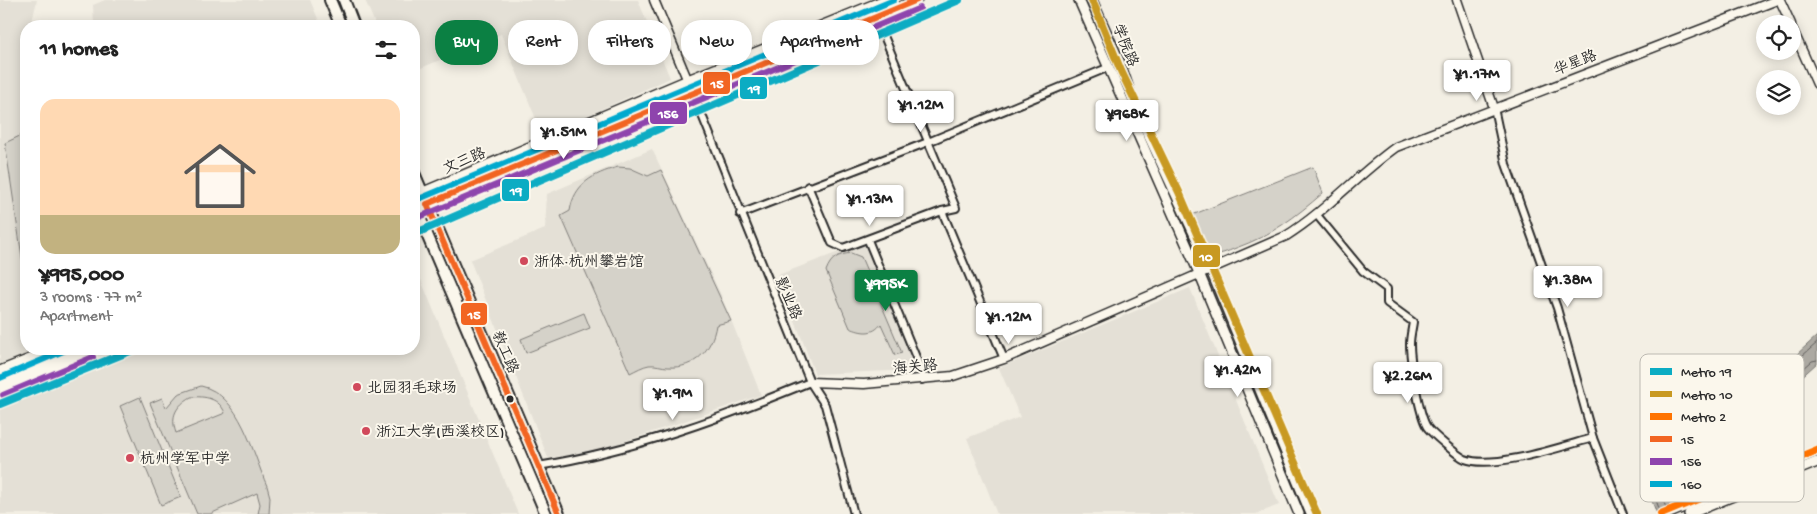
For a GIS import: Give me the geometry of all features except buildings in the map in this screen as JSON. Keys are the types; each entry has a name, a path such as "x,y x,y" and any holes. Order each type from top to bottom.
{"main road":[{"path":"330,0 338,20"},
{"path":"344,0 352,20"},
{"name":"文三路","path":"420,206 917,0"},
{"name":"学院路","path":"1079,0 1107,68 1199,273 1299,514"},
{"name":"学院路","path":"1092,0 1120,63 1134,106 1210,268 1311,514"},
{"name":"文三路","path":"420,194 878,1"},
{"name":"教工路","path":"420,197 427,204 559,514"},
{"name":"教工路","path":"420,220 546,514"},
{"path":"0,371 40,355"},
{"path":"0,387 76,355"},
{"path":"1804,457 1817,452"},
{"path":"1804,467 1817,462"},
{"path":"1667,514 1695,502"},
{"path":"1689,514 1719,502"}],"street":[{"path":"654,0 693,93"},
{"path":"1457,0 1494,108 1506,164 1557,308 1593,438 1623,514"},
{"path":"1779,0 1786,15"},
{"name":"华星路","path":"1210,268 1286,236 1316,214 1374,163 1396,147 1779,0"},
{"path":"808,186 832,243 843,248 942,211 956,208 878,16 878,1"},
{"path":"1801,48 1817,84"},
{"path":"740,214 808,186 928,142 1107,68"},
{"name":"影业路","path":"693,93 740,214 810,382 825,405 854,514"},
{"path":"942,211 1004,359"},
{"path":"1316,214 1363,271 1387,289 1387,303 1414,322 1410,344 1419,405 1427,427 1465,459 1513,459 1593,438"},
{"path":"868,240 922,372 922,380"},
{"name":"海关路","path":"810,382 864,384 953,376 1004,359 1210,268"},
{"path":"538,466 587,458 651,440 764,401 810,382"}],"shaded area":[{"path":"0,0 37,0 32,20 20,20 20,355 34,355 0,368"},
{"path":"105,0 310,0 318,20 94,20 93,5"},
{"path":"365,0 638,0 646,20 588,20 588,65 665,65 670,78 543,136 514,65 578,65 578,20 508,20 508,51 501,34 498,35 498,20 435,20 435,62 420,68 420,20 373,20"},
{"path":"20,136 20,244 5,143"},
{"path":"652,149 721,295 761,395 608,447 583,454 548,458 470,260 545,229 547,194"},
{"path":"618,167 630,168 648,176 661,170 731,321 716,325 711,342 706,350 701,356 686,365 668,367 649,365 630,373 561,216 570,211 572,202 580,187 593,177"},
{"path":"1313,167 1323,193 1292,218 1261,237 1223,253 1216,254 1210,252 1204,246 1192,215"},
{"path":"866,245 916,370 815,374 778,275 839,252"},
{"path":"851,253 861,257 902,353 895,355 881,324 878,328 867,332 850,328 826,271 835,258"},
{"path":"420,277 518,514 0,514 0,403 113,355 420,355"},
{"path":"1190,288 1279,505 1256,514 997,514 967,438 1020,417 999,368"},
{"path":"584,313 590,328 526,353 521,339"},
{"path":"201,386 214,391 226,400 243,427 267,486 270,497 269,514 258,514 260,504 257,493 210,514 197,514 150,403 162,398 166,408 178,394","holes":["196,397 215,401 225,413 176,433 174,417 178,408 186,400"]},
{"path":"140,397 181,497 161,505 120,406"}],"water":[{"path":"1817,336 1817,363 1804,375 1804,354 1797,354"},
{"path":"1652,502 1670,502 1674,514 1657,514"}],"metro line":[{"name":"19","path":"420,231 959,0"},
{"name":"10","path":"1092,0 1121,71 1179,192 1317,514"},
{"name":"19","path":"0,404 120,355"},
{"name":"2","path":"1804,455 1817,450"},
{"name":"2","path":"1661,514 1690,502"}],"transit line":[{"name":"160","path":"420,198 894,0"},
{"name":"15","path":"559,514 427,204 917,0"},
{"name":"156","path":"420,217 920,8"},
{"name":"160","path":"0,378 54,355"},
{"name":"156","path":"3,395 93,357"}],"place":[{"name":"浙体·杭州攀岩馆","path":"524,261"},
{"name":"北园羽毛球场","path":"357,387"},
{"name":"浙江大学(西溪校区)","path":"366,431"},
{"name":"杭州学军中学","path":"130,458"}]}
